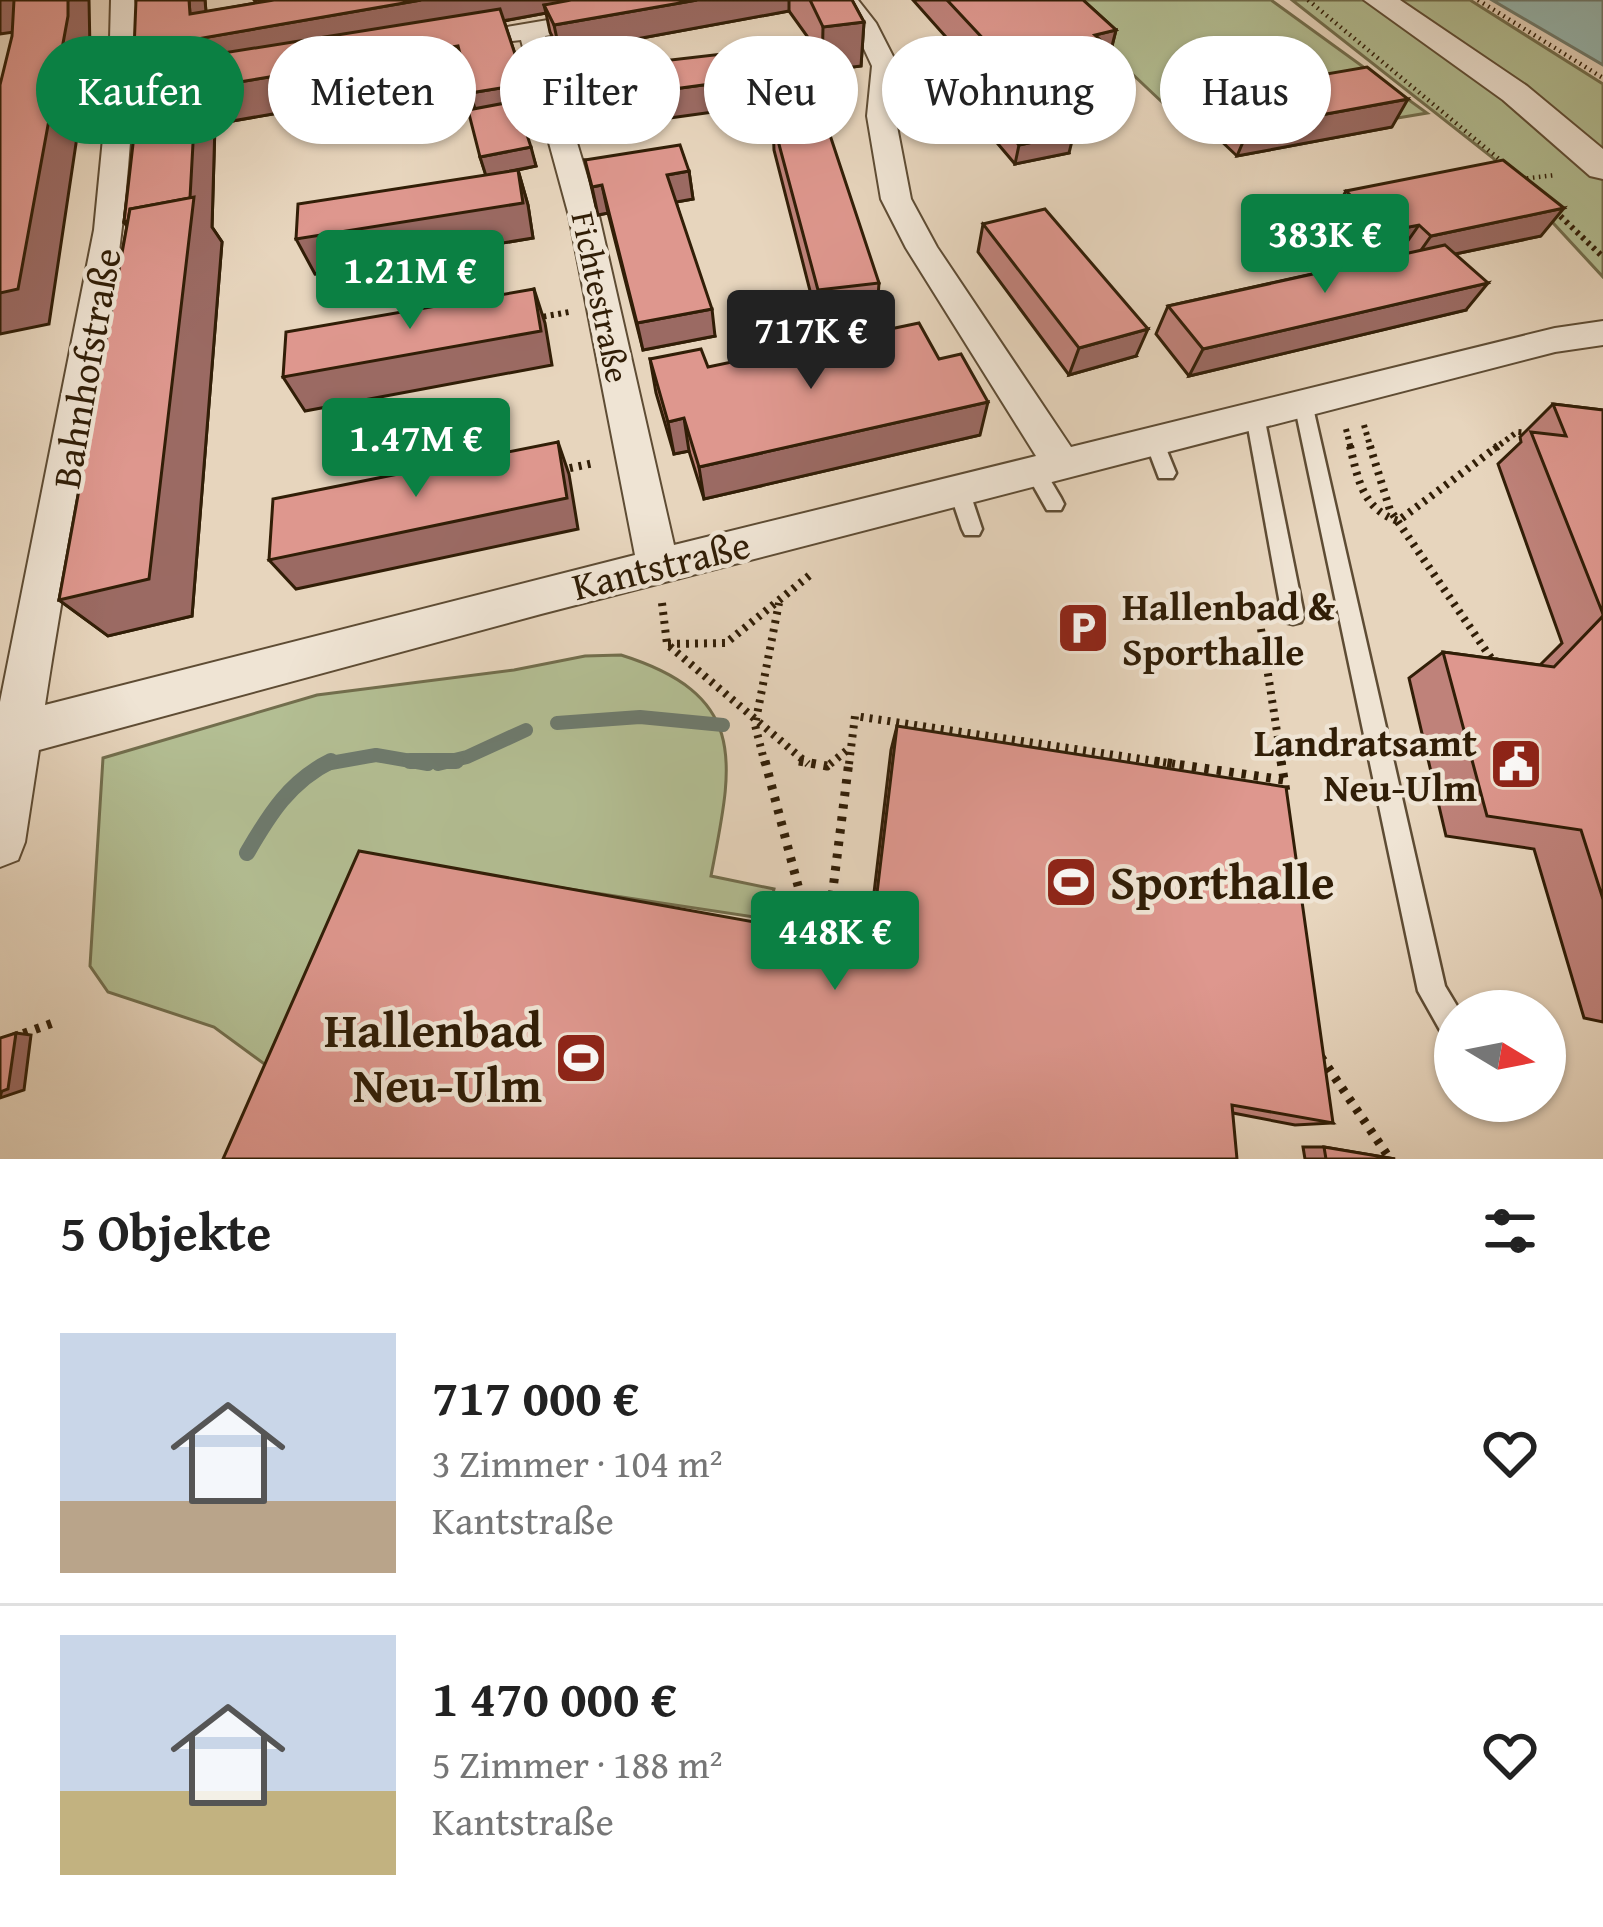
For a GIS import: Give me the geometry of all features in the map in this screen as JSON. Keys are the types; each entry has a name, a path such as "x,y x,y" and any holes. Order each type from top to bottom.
{"street":[{"name":"Bahnhofstraße","path":"0,842 10,738 98,322 135,97 123,0"},
{"path":"476,41 707,0"},
{"path":"845,0 864,23 882,60"},
{"path":"1379,0 1515,93 1603,168"},
{"name":"Fichtestraße","path":"531,32 584,216 658,566"},
{"path":"886,144 896,200 1050,480"},
{"name":"Kantstraße","path":"10,738 658,566 966,510 1050,480 1160,457 1255,416 1556,340 1603,333"}],"lane":[{"path":"1303,404 1434,994"},
{"path":"1255,416 1293,614"}],"path":[{"path":"1307,0 1506,165"},
{"path":"1478,0 1603,78"},
{"path":"1521,178 1534,191"},
{"path":"1548,204 1603,257"},
{"path":"515,322 603,306"},
{"path":"1348,392 1360,411 1390,510 1493,661 1518,665"},
{"path":"1350,440 1366,506 1379,518 1398,521 1517,432 1537,434"},
{"path":"541,474 635,454"},
{"path":"658,566 667,644 802,763 826,766 851,747"},
{"path":"667,644 726,644 810,575"},
{"path":"779,603 755,725 801,897 826,949 855,716 1184,761 1284,780"},
{"path":"1260,623 1287,803"},
{"path":"0,1042 53,1023"},
{"path":"1318,1035 1321,1058 1390,1159"}],"green space":[{"path":"1054,0 1271,0 1321,36 1160,36 1160,100 1136,78 1136,36 1092,36"},
{"path":"1292,0 1470,0 1603,84 1603,277 1493,158"},
{"path":"1331,43 1427,113 1386,120 1347,90 1331,93"},
{"path":"621,655 693,691 713,714 723,739 726,768 711,876 774,889 767,919 384,861 289,1082 214,1027 108,992 90,966 103,758 317,695 514,670 585,656"}],"water":[{"path":"1492,0 1603,0 1603,65"}],"building":[{"path":"14,0 68,0 64,36 36,36 36,144 45,144 18,289 0,293 0,85 12,36"},
{"path":"136,0 189,0 190,14 274,0 421,0 214,36 135,36"},
{"path":"571,0 697,0 554,25 544,5"},
{"path":"810,0 852,0 864,22 823,27"},
{"path":"947,0 1083,0 1116,30 1096,36 981,36"},
{"path":"500,9 509,36 500,36 500,88 476,92 476,36 330,36"},
{"path":"268,46 268,77 244,81 244,50"},
{"path":"704,56 704,85 680,88 680,59"},
{"path":"1367,67 1408,99 1331,113 1331,73"},
{"path":"500,104 500,144 531,147 480,157 476,108"},
{"path":"133,144 193,144 190,198 130,209 124,222"},
{"path":"779,144 833,144 879,283 818,290"},
{"path":"680,145 689,171 667,175 712,309 637,323 602,185 592,187 585,160"},
{"path":"1503,160 1564,208 1431,236 1419,225 1388,231 1346,191"},
{"path":"518,170 523,203 296,239 298,204"},
{"path":"194,197 149,579 59,600 130,209"},
{"path":"1045,209 1148,329 1079,348 983,224"},
{"path":"1445,245 1488,283 1203,349 1168,306"},
{"path":"534,289 541,331 283,377 286,332"},
{"path":"919,323 939,359 961,354 988,402 699,467 684,418 668,422 650,359 701,349 708,367"},
{"path":"1553,404 1603,410 1603,614 1531,432 1566,436"},
{"path":"558,442 567,498 269,560 273,499"},
{"path":"1603,616 1603,899 1581,830 1487,816 1443,652 1554,667"},
{"path":"897,726 1286,787 1333,1123 1232,1105 1237,1159 223,1159 359,851 871,943"},
{"path":"16,1033 8,1089 0,1092 0,1038"},
{"path":"1324,1147 1395,1159 1326,1159"}],"waterway":[{"path":"557,723 640,717 723,725"},
{"path":"450,761 526,730"},
{"path":"326,764 376,755 411,761"},
{"path":"326,764 331,761"},
{"path":"411,761 450,761"},
{"path":"411,761 428,764"},
{"path":"438,764 450,761"},
{"path":"450,761 456,761"},
{"path":"247,853 292,789 326,764"}],"place":[{"name":"Hallenbad & Sporthalle","path":"1083,628"},
{"name":"Landratsamt Neu-Ulm","path":"1516,764"},
{"name":"Sporthalle","path":"1071,882"},
{"name":"Hallenbad Neu-Ulm","path":"581,1058"}]}
